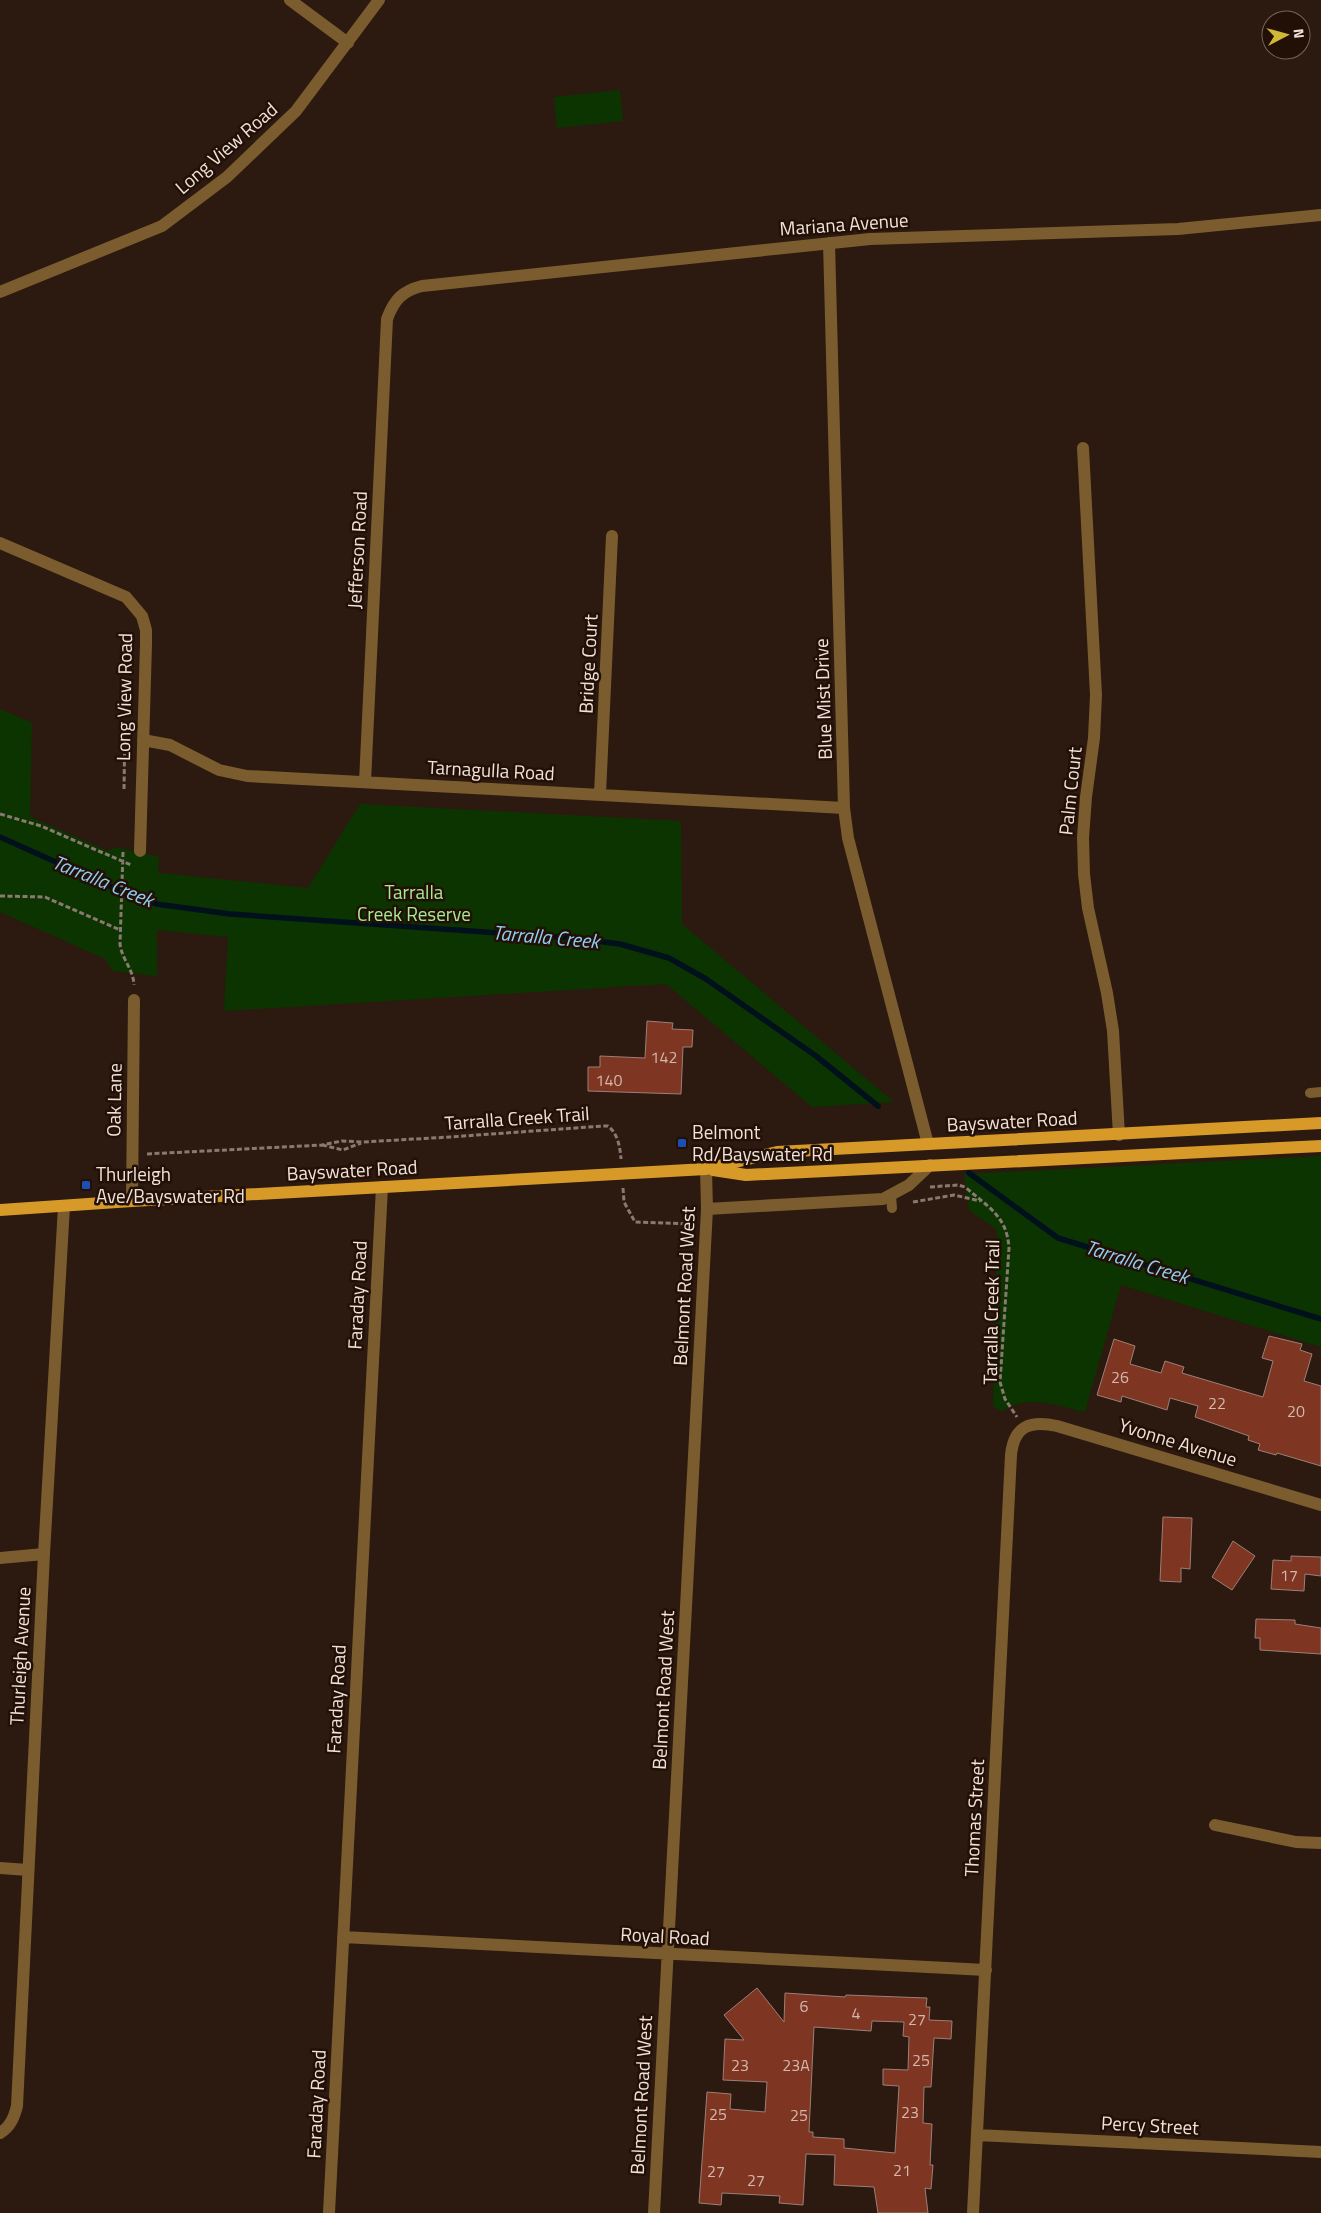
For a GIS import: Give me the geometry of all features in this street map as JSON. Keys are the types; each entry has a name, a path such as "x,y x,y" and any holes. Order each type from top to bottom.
{"main road":[{"name":"Bayswater Road","path":"0,1210 132,1200 706,1169 777,1152 1321,1123"},
{"path":"928,1144 930,1165"},
{"name":"Bayswater Road","path":"706,1169 746,1175 1321,1146"}],"street":[{"path":"290,0 348,43"},
{"name":"Long View Road","path":"0,292 162,226 227,177 296,111 379,0"},
{"name":"Mariana Avenue","path":"387,319 396,300 404,292 422,286 829,242 1178,229 1321,215"},
{"name":"Blue Mist Drive","path":"829,242 844,808 848,838 928,1144"},
{"name":"Jefferson Road","path":"365,782 387,319"},
{"name":"Palm Court","path":"1083,448 1096,695 1094,738 1085,805 1084,874 1088,908 1113,1031 1119,1135"},
{"name":"Bridge Court","path":"600,794 612,536"},
{"name":"Long View Road","path":"0,543 126,596 142,616 146,630 140,851"},
{"name":"Tarnagulla Road","path":"142,740 170,745 219,770 247,776 844,808"},
{"name":"Oak Lane","path":"132,1200 134,1000"},
{"path":"707,1209 871,1201 892,1202 930,1165"},
{"name":"Belmont Road West","path":"654,2213 707,1209 706,1169"},
{"name":"Faraday Road","path":"329,2213 382,1187"},
{"name":"Thurleigh Avenue","path":"0,2133 6,2130 13,2119 17,2106 44,1554 64,1206"},
{"name":"Yvonne Avenue","path":"1024,1428 1040,1424 1057,1426 1321,1505"},
{"name":"Thomas Street","path":"973,2213 1011,1455 1016,1435 1024,1428"},
{"path":"0,1558 44,1554"},
{"path":"1214,1825 1296,1842 1321,1843"},
{"path":"0,1868 28,1870"},
{"name":"Royal Road","path":"343,1937 986,1970"},
{"name":"Percy Street","path":"977,2135 1321,2152"}],"lane":[{"path":"1310,1093 1321,1092"}],"path":[{"path":"0,814 41,826 123,862 120,930 122,955 134,974 134,1000"},
{"path":"0,896 45,897 120,930"},
{"name":"Tarralla Creek Trail","path":"133,1154 322,1145 342,1140 363,1142 608,1126 618,1141 624,1202 635,1222 686,1224"},
{"name":"Tarralla Creek Trail","path":"322,1145 342,1150 363,1142"},
{"name":"Tarralla Creek Trail","path":"923,1188 958,1185 965,1188 1002,1221 1008,1238 1000,1382 1005,1399 1024,1428"},
{"name":"Tarralla Creek Trail","path":"892,1202 954,1195 980,1201"}],"green space":[{"path":"620,90 623,121 557,128 554,97"},
{"name":"Tarralla Creek Reserve","path":"0,709 32,723 30,817 108,851 116,847 159,857 158,873 308,888 360,804 681,821 682,924 894,1102 812,1107 666,984 224,1011 228,937 157,930 157,976 113,971 105,959 0,912"},
{"path":"1321,1156 1321,1347 1121,1285 1085,1412 1053,1404 1032,1402 1012,1406 1002,1412 993,1406 997,1230 969,1210 964,1174"}],"building":[{"path":"647,1021 673,1023 672,1029 693,1030 692,1047 683,1047 681,1094 588,1091 588,1067 600,1067 600,1056 645,1058"},
{"path":"1269,1336 1302,1344 1300,1350 1312,1354 1304,1381 1321,1386 1321,1466 1277,1453 1276,1455 1258,1450 1260,1444 1248,1440 1249,1436 1195,1417 1198,1406 1170,1398 1167,1410 1122,1396 1121,1402 1097,1395 1114,1339 1135,1346 1130,1364 1161,1373 1165,1361 1184,1367 1182,1373 1263,1397 1273,1361 1262,1358"},
{"path":"1163,1517 1192,1518 1190,1569 1181,1568 1181,1582 1160,1581"},
{"path":"1233,1541 1255,1556 1232,1590 1212,1577"},
{"path":"1291,1556 1321,1557 1321,1576 1305,1574 1304,1591 1271,1589 1273,1560 1291,1561"},
{"path":"1256,1619 1295,1620 1295,1624 1321,1628 1321,1654 1260,1650 1260,1638 1255,1638"},
{"path":"757,1988 784,2022 785,1993 845,1997 846,1995 927,1998 926,2007 930,2007 929,2020 952,2021 951,2039 934,2038 931,2087 924,2087 923,2123 932,2124 930,2165 933,2165 931,2189 925,2188 928,2213 878,2213 874,2187 834,2185 835,2155 806,2154 803,2205 779,2203 780,2196 722,2193 721,2205 699,2203 707,2092 731,2094 730,2109 765,2112 767,2082 723,2080 725,2039 744,2040 724,2015","holes":["872,2021 904,2022 903,2036 909,2037 908,2070 883,2069 883,2085 899,2086 895,2153 844,2148 844,2139 813,2137 813,2132 809,2132 814,2027 871,2031"]}],"waterway":[{"name":"Tarralla Creek","path":"0,837 116,889 156,904 230,914 572,938 620,944 669,958 706,979 816,1056 878,1106"},
{"name":"Tarralla Creek","path":"969,1173 1058,1238 1321,1319"}],"place":[{"name":"Belmont Rd/Bayswater Rd","path":"682,1143"},
{"name":"Thurleigh Ave/Bayswater Rd","path":"86,1185"}]}
